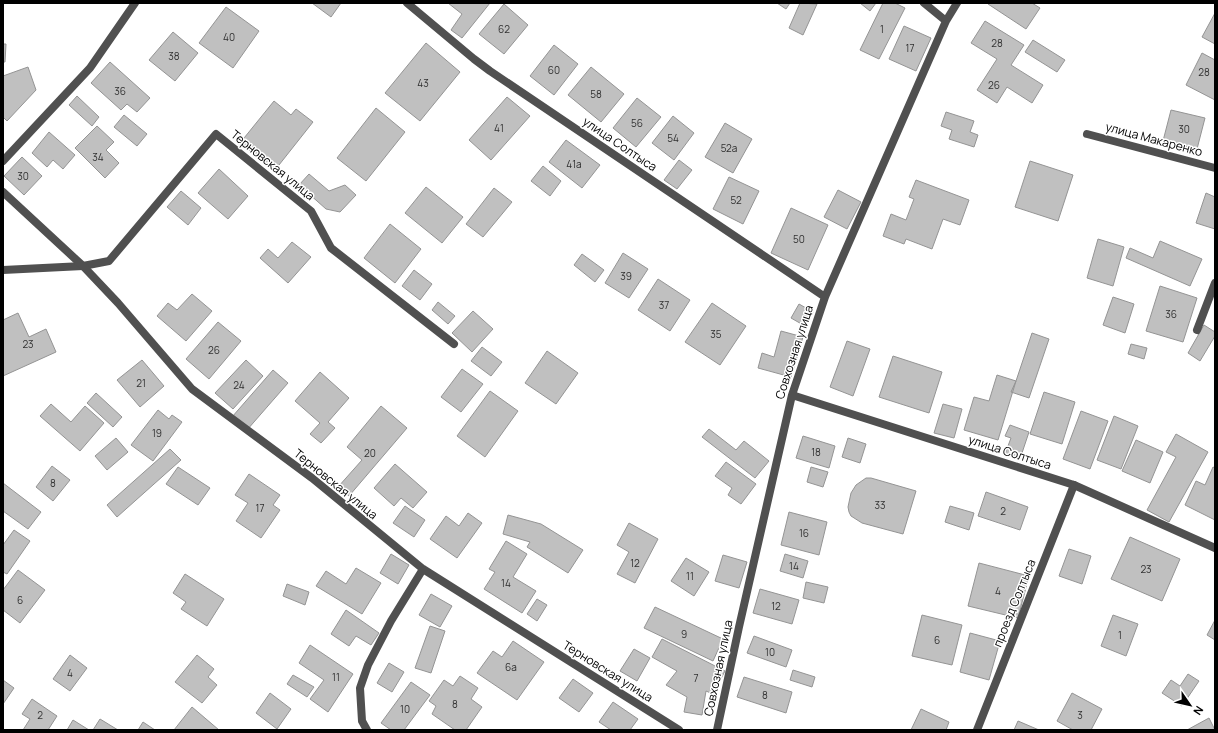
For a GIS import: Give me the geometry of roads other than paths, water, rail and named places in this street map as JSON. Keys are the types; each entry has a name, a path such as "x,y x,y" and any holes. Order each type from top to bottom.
{"street":[{"path":"3,161 90,68 135,3"},
{"name":"улица Солтыса","path":"407,3 474,60 825,297"},
{"path":"924,3 946,21"},
{"name":"Совхозная улица","path":"717,730 792,396 825,297 946,21 957,3"},
{"name":"Терновская улица","path":"3,270 82,266 109,261 216,134 311,211 331,248 454,344"},
{"name":"улица Макаренко","path":"1087,134 1215,168"},
{"name":"Терновская улица","path":"3,192 82,266 118,303 192,389 312,478 423,569 678,730"},
{"path":"1197,330 1215,283"},
{"name":"улица Солтыса","path":"792,396 1074,485 1215,548"},
{"name":"проезд Солтыса","path":"976,730 1074,485"},
{"path":"367,730 362,721 360,688 368,665 391,621 423,569"}]}
